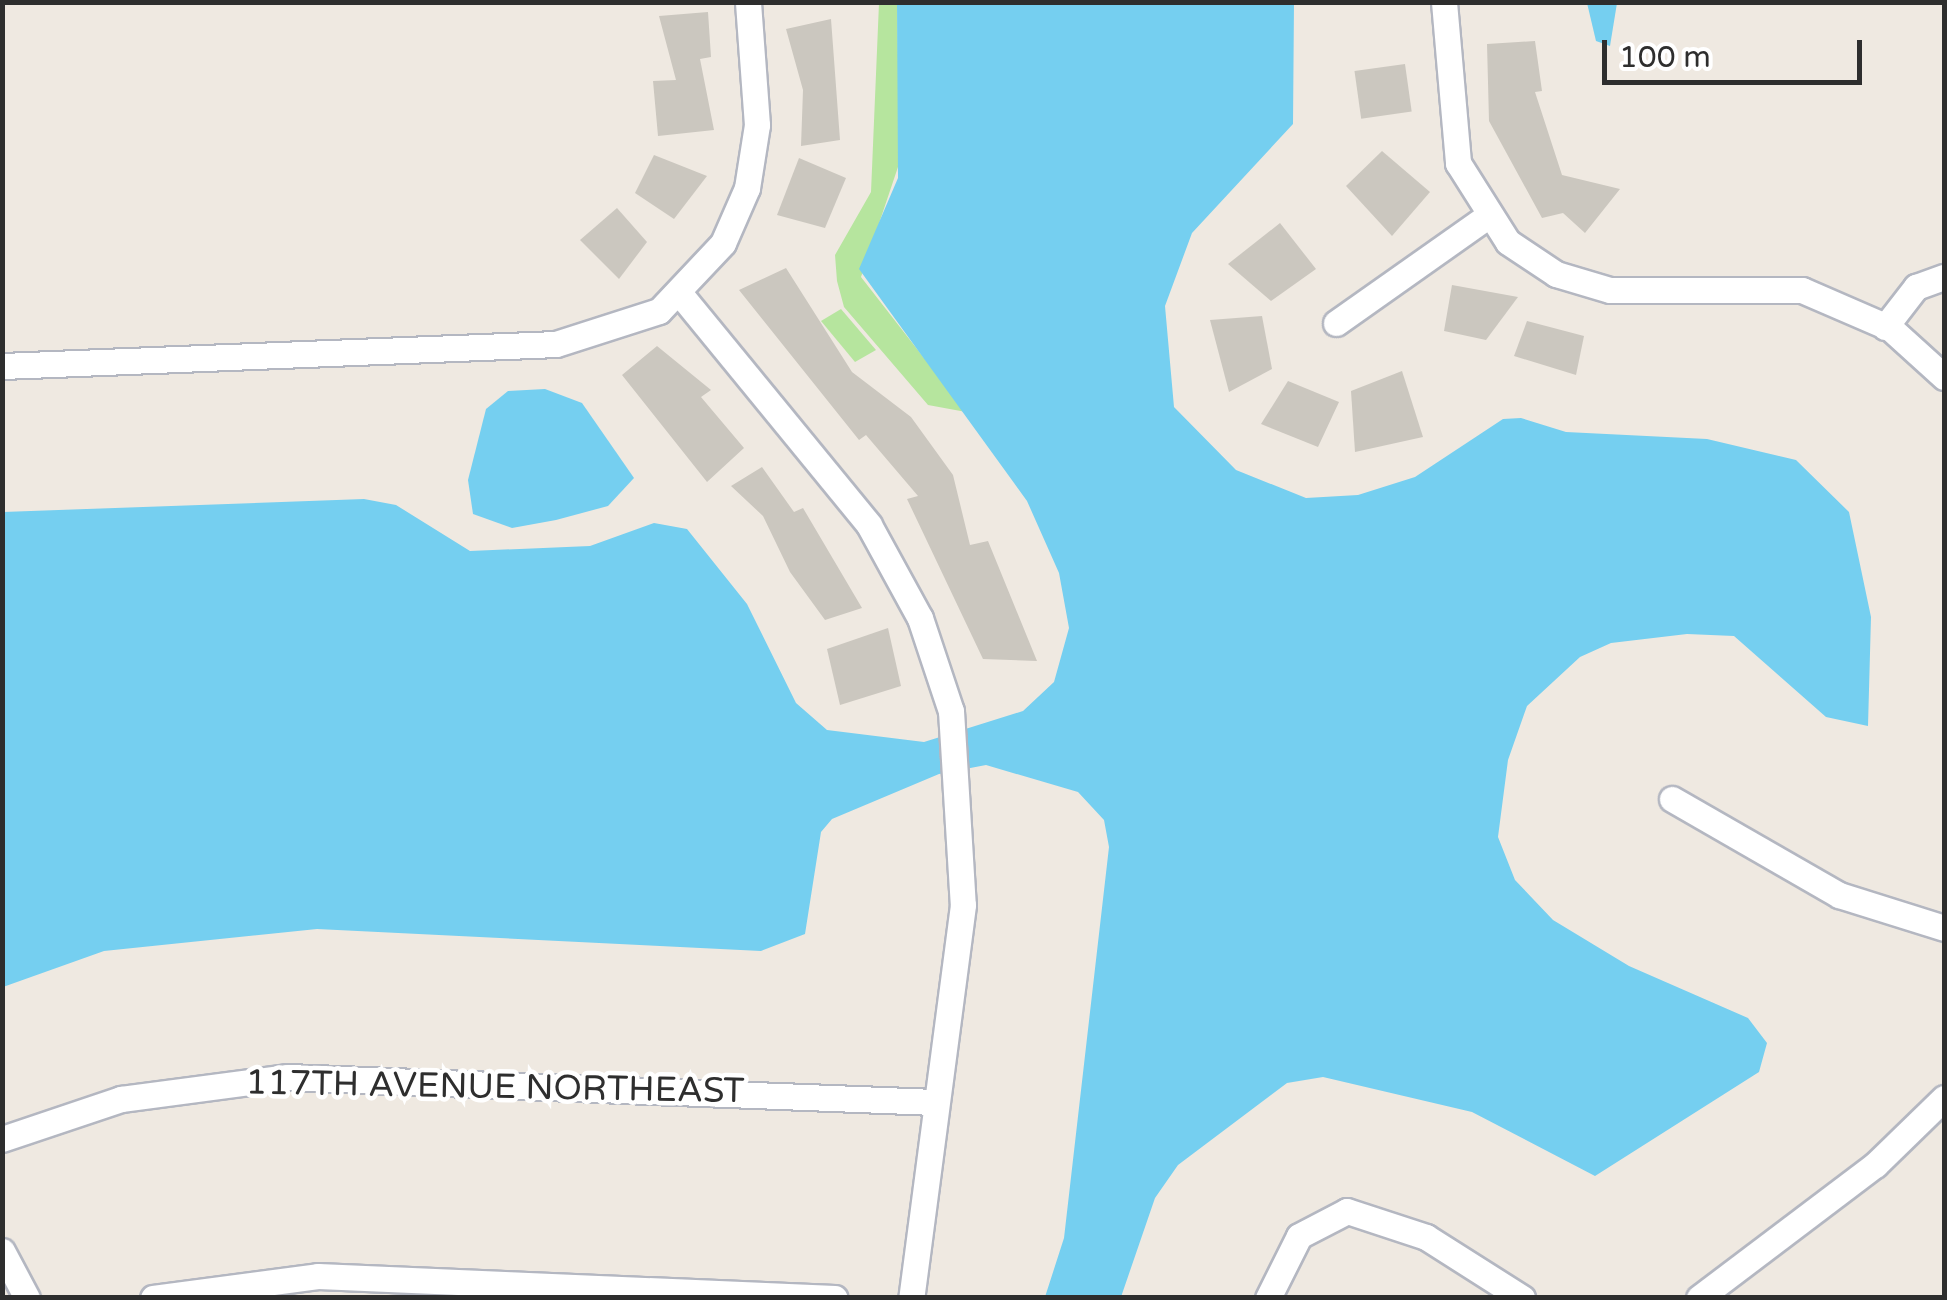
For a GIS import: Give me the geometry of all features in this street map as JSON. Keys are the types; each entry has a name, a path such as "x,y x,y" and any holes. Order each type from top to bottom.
{"street":[{"path":"2,366 556,344 625,327 681,295 723,243 756,154 748,2"},
{"path":"1444,2 1453,137 1485,218 1532,260 1583,284 1802,290 1885,326 1944,377"},
{"path":"1336,323 1485,218"},
{"path":"1885,326 1916,287 1944,277"},
{"path":"681,295 870,526 920,618 951,711 962,798 963,905 911,1298"},
{"path":"1672,799 1838,894 1944,928"},
{"name":"117TH AVENUE NORTHEAST","path":"2,1139 121,1099 287,1077 936,1102"},
{"path":"1699,1298 1887,1156 1944,1098"},
{"path":"1268,1298 1299,1236 1358,1212 1426,1237 1522,1298"},
{"path":"2,1252 27,1298"},
{"path":"154,1298 318,1276 834,1298"}],"green space":[{"path":"879,3 897,3 900,161 861,277 966,412 928,405 844,307 837,281 835,255 871,192"},
{"path":"841,309 876,350 855,362 821,321"}],"water":[{"path":"897,3 1294,3 1293,124 1192,233 1165,306 1174,407 1236,470 1306,498 1358,495 1415,477 1503,419 1521,418 1566,432 1707,439 1796,460 1849,512 1871,617 1868,726 1826,717 1734,636 1687,634 1611,643 1580,657 1527,706 1508,760 1498,837 1515,880 1553,920 1629,966 1748,1018 1767,1043 1759,1072 1595,1176 1472,1112 1323,1077 1287,1083 1178,1165 1155,1198 1121,1297 1045,1297 1064,1238 1109,847 1104,820 1078,792 986,765 939,774 832,819 821,832 805,934 761,951 317,929 104,951 3,987 3,512 364,499 396,505 470,551 590,546 654,523 687,529 747,604 796,703 827,730 924,742 1023,711 1054,682 1069,628 1059,573 1027,501 859,269 898,178"},
{"path":"1587,3 1617,3 1610,46 1596,41"},
{"path":"545,389 582,403 634,478 608,506 556,520 512,528 473,514 468,480 486,409 508,391"}],"building":[{"path":"708,12 711,57 700,59 714,130 658,136 653,81 676,80 659,16"},
{"path":"831,19 840,140 801,146 803,90 786,29"},
{"path":"1535,41 1542,91 1535,92 1562,175 1620,189 1585,233 1563,213 1542,218 1489,121 1487,44"},
{"path":"1405,64 1412,112 1361,119 1354,71"},
{"path":"1382,151 1430,192 1392,236 1346,186"},
{"path":"654,155 707,176 674,219 635,193"},
{"path":"799,158 846,178 825,228 777,215"},
{"path":"617,208 647,242 619,279 580,240"},
{"path":"1280,223 1316,269 1271,301 1228,264"},
{"path":"786,268 852,372 911,417 953,475 970,545 988,541 1037,661 983,659 907,499 918,496 866,435 859,440 739,290"},
{"path":"1452,285 1518,297 1486,340 1444,331"},
{"path":"1262,316 1272,369 1229,392 1210,320"},
{"path":"1527,321 1584,336 1576,375 1514,356"},
{"path":"657,346 711,390 701,397 744,448 707,482 622,375"},
{"path":"1402,371 1423,437 1355,452 1351,391"},
{"path":"1288,381 1339,402 1318,447 1261,424"},
{"path":"762,467 794,512 803,508 862,608 825,620 790,572 763,516 731,486"},
{"path":"888,628 901,686 840,705 827,649"}]}
